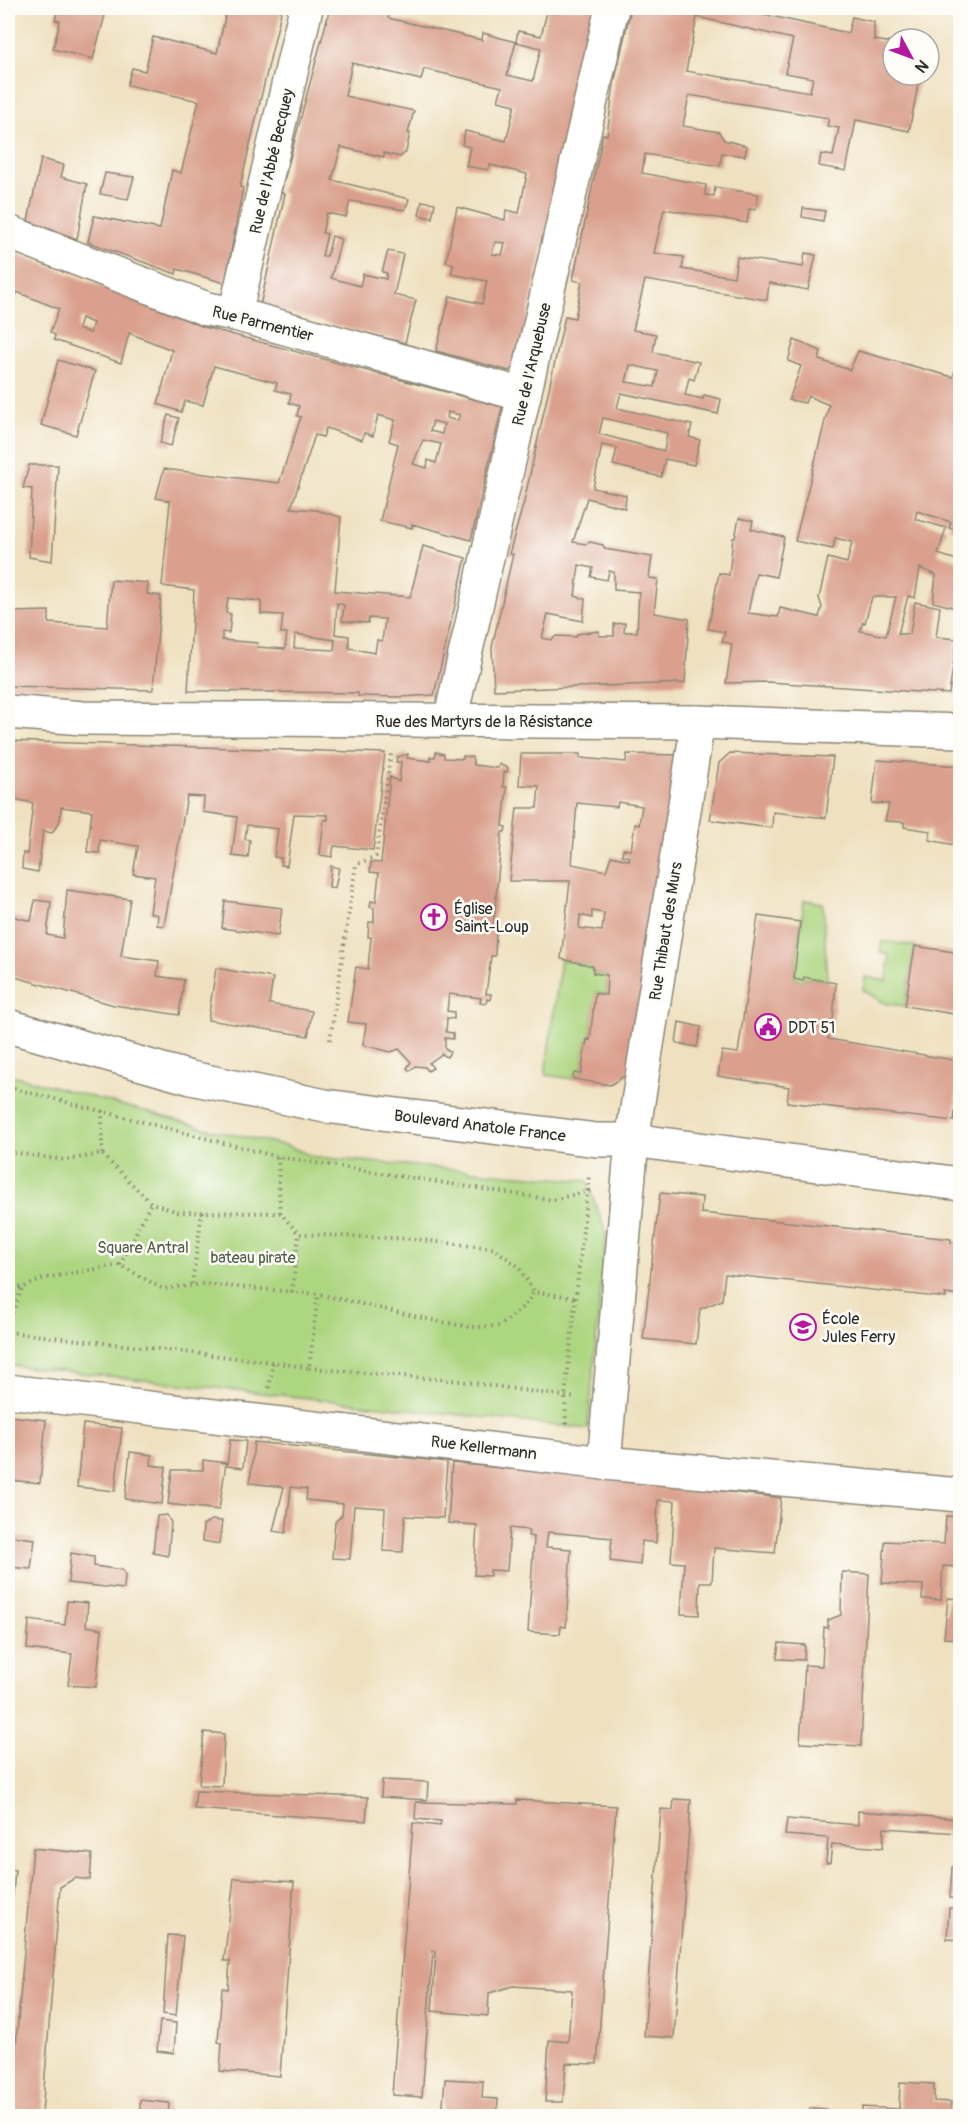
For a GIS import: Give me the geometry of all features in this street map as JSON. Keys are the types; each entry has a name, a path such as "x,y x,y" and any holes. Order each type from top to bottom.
{"street":[{"name":"Rue de l'Abbé Becquey","path":"236,314 306,8"},
{"name":"Rue de l'Arquebuse","path":"450,721 612,8"},
{"name":"Rue Parmentier","path":"8,232 207,309 236,314 524,394"},
{"name":"Rue des Martyrs de la Résistance","path":"8,712 83,718 698,722 960,731"},
{"name":"Rue Thibaut des Murs","path":"604,1463 633,1140 698,722"},
{"name":"Boulevard Anatole France","path":"8,1026 191,1077 325,1106 597,1140 633,1140 668,1147 960,1184"},
{"name":"Rue Kellermann","path":"8,1391 604,1463 960,1495"}],"path":[{"path":"330,1040 356,864 376,856 391,753"},
{"path":"8,1087 278,1157 553,1200 586,1191 628,1184"},
{"path":"102,1112 102,1154 151,1203 178,1212 280,1213"},
{"path":"567,1457 565,1397 586,1191 597,1140"},
{"path":"8,1152 66,1160 102,1154"},
{"path":"278,1157 280,1213 299,1234 412,1239 493,1248 518,1266 534,1292 576,1299"},
{"path":"120,1265 151,1203"},
{"path":"192,1284 202,1212"},
{"path":"292,1292 299,1234"},
{"path":"8,1324 22,1288 45,1278 120,1265 163,1289 192,1284 318,1294 471,1327 500,1326 524,1306 534,1292"},
{"path":"8,1282 22,1288"},
{"path":"309,1368 318,1294"},
{"path":"8,1332 309,1368 460,1381 565,1397 610,1401"},
{"path":"265,1421 273,1362"}],"green space":[{"path":"804,900 823,903 827,981 804,977 803,981 794,979"},
{"path":"882,941 915,946 905,1006 886,1004 863,990 865,977 887,981 889,955 880,953"},
{"path":"561,959 594,966 593,973 607,975 606,995 596,993 590,1040 587,1040 581,1074 574,1073 573,1079 545,1075"},
{"name":"Square Antral","path":"8,1074 220,1132 285,1145 315,1157 587,1181 606,1233 588,1429 8,1365"}],"building":[{"path":"58,8 107,8 93,59 53,49 60,21 55,20"},
{"path":"227,8 282,8 240,187 243,188 225,283 177,269 176,274 88,242 94,216 160,229 172,170 181,173 199,101 127,85 132,68 145,71 153,37 217,53"},
{"path":"330,8 391,8 388,18 482,40 483,33 516,42 518,31 541,36 548,8 595,8 517,366 509,371 436,351 450,296 482,304 487,281 451,274 454,264 446,262 457,207 505,220 506,210 519,213 527,174 490,165 488,170 466,166 470,147 462,145 465,131 506,141 515,105 498,101 502,87 424,69 421,80 352,63 345,96 414,111 406,152 400,157 384,153 384,157 341,147 332,180 409,199 405,210 350,201 346,217 327,213 322,233 327,234 322,256 327,256 332,236 341,239 331,278 360,286 363,274 386,279 387,273 382,272 388,251 403,254 394,295 416,300 405,343 260,306 285,194 281,192","holes":["516,42 541,48 533,81 507,75","495,242 505,243 502,255 492,254"]},
{"path":"631,8 745,8 744,10 848,33 852,17 874,22 874,40 881,41 881,87 918,87 909,131 856,120 846,171 819,166 821,154 833,156 839,128 827,126 829,118 689,95 683,126 719,132 724,140 747,146 745,156 722,153 720,166 645,154 642,173 706,185 705,195 714,196 715,187 758,194 756,210 749,209 747,223 664,209 654,253 684,257 682,269 734,277 737,257 803,267 805,253 816,255 808,290 769,283 767,300 645,280 633,330 656,334 653,352 699,362 694,380 689,378 685,395 703,399 704,395 721,399 718,414 621,393 617,408 692,425 689,437 700,440 694,465 665,459 661,477 613,465 617,448 602,445 593,488 626,495 625,508 587,498 573,542 586,544 590,542 603,545 605,549 652,557 649,578 658,579 654,613 689,619 685,683 494,690 492,647 513,554 509,554 524,502 565,316 575,318 582,282 573,280 603,134 607,135 614,84","holes":["697,17 793,39 785,73 813,78 810,92 686,71","630,365 658,371 655,387 626,382","603,418 667,433 664,451 599,434","579,565 593,568 591,577 607,580 609,571 614,572 614,590 639,592 637,632 624,632 625,623 614,624 614,636 599,636 599,631 577,634 576,637 556,636 552,640 542,638 548,614 583,621 585,599 575,596"]},
{"path":"41,159 64,165 61,177 87,184 77,239 28,221"},
{"path":"105,173 134,177 128,199 100,194"},
{"path":"422,201 435,203 432,218 419,215"},
{"path":"803,208 825,211 823,221 802,217"},
{"path":"8,250 204,327 502,407 471,540 412,524 412,528 380,521 398,444 389,441 395,420 378,415 373,436 364,433 362,440 326,428 323,437 315,435 291,508 316,510 341,517 335,591 410,597 423,546 466,558 434,695 401,697 358,696 358,693 188,691 194,590 162,586 170,501 156,498 164,469 279,483 301,417 297,416 299,406 289,403 291,394 275,390 277,383 214,366 203,405 185,401 181,412 158,404 172,350 129,333 121,363 54,340 55,335 50,332 59,309 17,292 8,321","holes":["81,318 93,323 90,333 78,329","448,412 460,415 457,421 447,418","433,421 444,424 442,434 430,431","423,440 441,444 436,463 428,460 427,468 413,464","228,598 261,601 261,614 283,615 281,633 287,633 285,649 257,647 258,643 222,640 222,632 229,633 231,614 226,613","337,603 344,605 342,621 368,623 369,618 385,619 382,641 377,640 375,653 349,648 349,636 335,634","295,634 335,640 334,650 294,648"]},
{"path":"794,340 821,351 819,360 850,370 858,351 953,377 960,354 960,531 949,528 951,522 917,511 915,519 946,528 938,554 960,561 960,609 933,602 936,575 920,568 915,598 908,596 898,634 910,634 915,602 940,607 936,637 957,639 949,694 768,682 726,683 732,644 722,642 725,632 708,629 719,573 729,575 733,538 735,538 739,518 753,521 751,529 784,537 776,577 756,573 748,613 778,617 780,608 819,617 822,607 819,598 828,558 847,563 852,542 835,538 833,549 795,541 829,405 808,396 805,403 789,400 801,366 788,361","holes":["872,597 896,597 886,636 860,631 863,622 865,623"]},
{"path":"58,360 95,371 76,435 41,425"},
{"path":"168,415 179,418 171,446 160,443"},
{"path":"29,465 58,465 52,561 29,557 32,489 23,488"},
{"path":"111,580 148,583 147,594 161,596 153,690 8,686 8,608 14,608 14,612 49,611 49,623 107,627"},
{"path":"8,741 385,753 373,850 334,846 332,857 320,855 324,820 328,820 328,815 294,814 287,866 281,865 281,858 274,857 278,829 247,825 245,839 250,840 248,858 232,856 237,817 203,812 204,797 187,796 164,926 157,925 158,915 150,913 155,877 133,874 138,846 100,840 99,853 87,852 92,811 61,807 60,821 52,833 43,831 38,872 22,869 23,853 27,854 33,803 10,798 8,809"},
{"name":"Église Saint-Loup","path":"436,752 444,754 444,758 472,757 474,765 498,768 499,764 508,768 507,772 504,772 503,787 507,787 503,826 506,827 505,832 502,832 493,930 496,931 495,956 491,956 486,994 491,994 490,1000 487,999 486,1004 480,1003 481,998 449,994 447,1011 454,1012 454,1019 447,1018 446,1032 453,1033 453,1039 445,1038 445,1049 450,1052 447,1057 442,1054 429,1063 433,1068 428,1071 425,1067 415,1066 410,1071 407,1068 411,1062 399,1049 391,1052 363,1045 366,1024 348,1022 356,967 368,969 371,937 368,937 369,922 374,922 374,908 370,907 371,901 376,902 379,873 370,872 371,862 381,863 390,777 399,782 401,762 396,762 397,757 408,754 407,758 431,761 430,757 435,757"},
{"path":"730,753 833,757 826,818 773,812 772,828 710,820 719,763"},
{"path":"521,754 580,754 580,758 626,762 627,754 678,755 628,1074 610,1085 573,1079 574,1073 581,1074 587,1039 590,1040 595,993 606,995 607,975 593,973 593,966 561,959 570,881 509,881 517,808 537,808 539,786 519,785","holes":["618,802 642,806 639,825 635,824 631,850 623,849 622,855 630,857 629,860 611,856 606,871 572,864 577,803 617,807","592,911 604,913 602,931 579,928 580,915 592,918"]},
{"path":"877,760 960,766 960,846 929,840 931,831 904,827 904,822 885,821 889,804 872,803"},
{"path":"331,866 339,868 335,888 329,887"},
{"path":"67,890 130,899 121,956 159,961 157,976 184,980 179,1015 114,1005 8,975 8,915 31,921 35,900 51,902 47,935 63,938"},
{"path":"225,901 282,908 278,936 222,928"},
{"path":"758,916 800,922 794,979 803,981 804,977 836,983 832,1033 829,1032 828,1039 960,1061 954,1121 787,1102 789,1087 718,1076 722,1051 738,1053"},
{"path":"915,946 960,953 960,1015 905,1006"},
{"path":"216,968 273,978 269,1004 312,1011 308,1036 208,1020"},
{"path":"679,1022 701,1027 697,1047 676,1043"},
{"path":"660,1193 702,1197 701,1213 951,1239 951,1242 960,1243 960,1296 945,1294 946,1298 725,1274 722,1300 700,1309 696,1344 643,1339"},
{"path":"8,1416 46,1420 40,1483 8,1480"},
{"path":"83,1424 122,1428 115,1491 77,1487"},
{"path":"230,1440 246,1441 243,1468 227,1466"},
{"path":"254,1442 447,1462 443,1518 405,1516 403,1552 383,1551 385,1508 354,1506 350,1559 332,1558 335,1522 342,1515 343,1504 306,1500 307,1489 291,1487 286,1533 273,1531 284,1487 250,1483"},
{"path":"130,1452 152,1455 151,1465 166,1467 162,1504 125,1499"},
{"path":"203,1460 226,1463 219,1510 168,1504 172,1470 203,1470"},
{"path":"452,1463 647,1483 704,1485 704,1489 781,1498 775,1553 714,1548 712,1582 700,1582 699,1615 681,1614 684,1563 671,1562 675,1501 658,1500 656,1543 642,1541 640,1565 610,1561 612,1538 548,1532 546,1547 571,1549 566,1627 561,1626 560,1634 528,1632 534,1537 528,1536 529,1530 510,1528 507,1571 490,1570 490,1576 474,1575 477,1525 448,1523"},
{"path":"167,1515 171,1523 168,1556 153,1553 157,1516"},
{"path":"946,1516 960,1517 960,1567 943,1566 941,1600 922,1599 923,1585 882,1583 885,1541 944,1544"},
{"path":"211,1520 222,1521 219,1544 202,1541 203,1525"},
{"path":"11,1536 35,1539 31,1569 8,1567 8,1547 10,1547"},
{"path":"71,1553 94,1557 94,1566 122,1570 125,1574 124,1589 68,1583"},
{"path":"842,1572 869,1574 861,1746 800,1743 805,1665 822,1666 824,1627 828,1628 828,1620 841,1615"},
{"path":"948,1598 960,1599 958,1639 944,1638"},
{"path":"67,1601 88,1603 86,1626 102,1629 96,1687 68,1685 72,1654 27,1649 29,1620 65,1625"},
{"path":"779,1643 805,1645 804,1660 777,1659"},
{"path":"204,1732 224,1734 222,1786 199,1785"},
{"path":"382,1780 428,1782 427,1800 381,1797"},
{"path":"196,1791 368,1797 366,1821 194,1809"},
{"path":"674,1799 691,1800 674,2038 644,2036 661,1809 673,1810"},
{"path":"517,1800 616,1806 597,2064 566,2063 563,2102 545,2102 549,2040 568,2042 572,1990 513,1986 489,1993 488,2016 432,2011 436,1951 433,1950 422,2097 392,2095 413,1823 440,1826 441,1821 415,1819 416,1802 517,1804"},
{"path":"858,1811 960,1819 960,1833 884,1828 883,1848 832,1844 830,1863 826,1863 828,1838 785,1835 787,1819 858,1825"},
{"path":"33,1848 92,1854 90,1880 75,1878 60,1887 42,2114 53,2116 8,2116 12,2091"},
{"path":"952,1867 960,1867 960,1899 950,1898"},
{"path":"8,1869 15,1870 9,1941 8,1941"},
{"path":"234,1878 294,1882 280,2076 220,2071 222,2043 218,2042 222,1988 228,1989 230,1961 224,1961"},
{"path":"949,1908 960,1909 960,1940 947,1939"},
{"path":"168,1935 183,1936 176,2016 163,2014"},
{"path":"160,2021 176,2023 174,2053 157,2051"},
{"path":"445,2079 483,2081 482,2098 498,2099 497,2116 442,2116"},
{"path":"900,2082 934,2084 934,2101 951,2102 950,2116 862,2116 862,2107 899,2109"},
{"path":"140,2100 169,2103 168,2116 140,2116"},
{"path":"810,2108 826,2109 826,2116 810,2116"}],"place":[{"name":"Église Saint-Loup","path":"434,917"},
{"name":"DDT 51","path":"768,1027"},
{"name":"École Jules Ferry","path":"803,1327"}],"park label":[{"name":"bateau pirate","path":"253,1257"}]}
